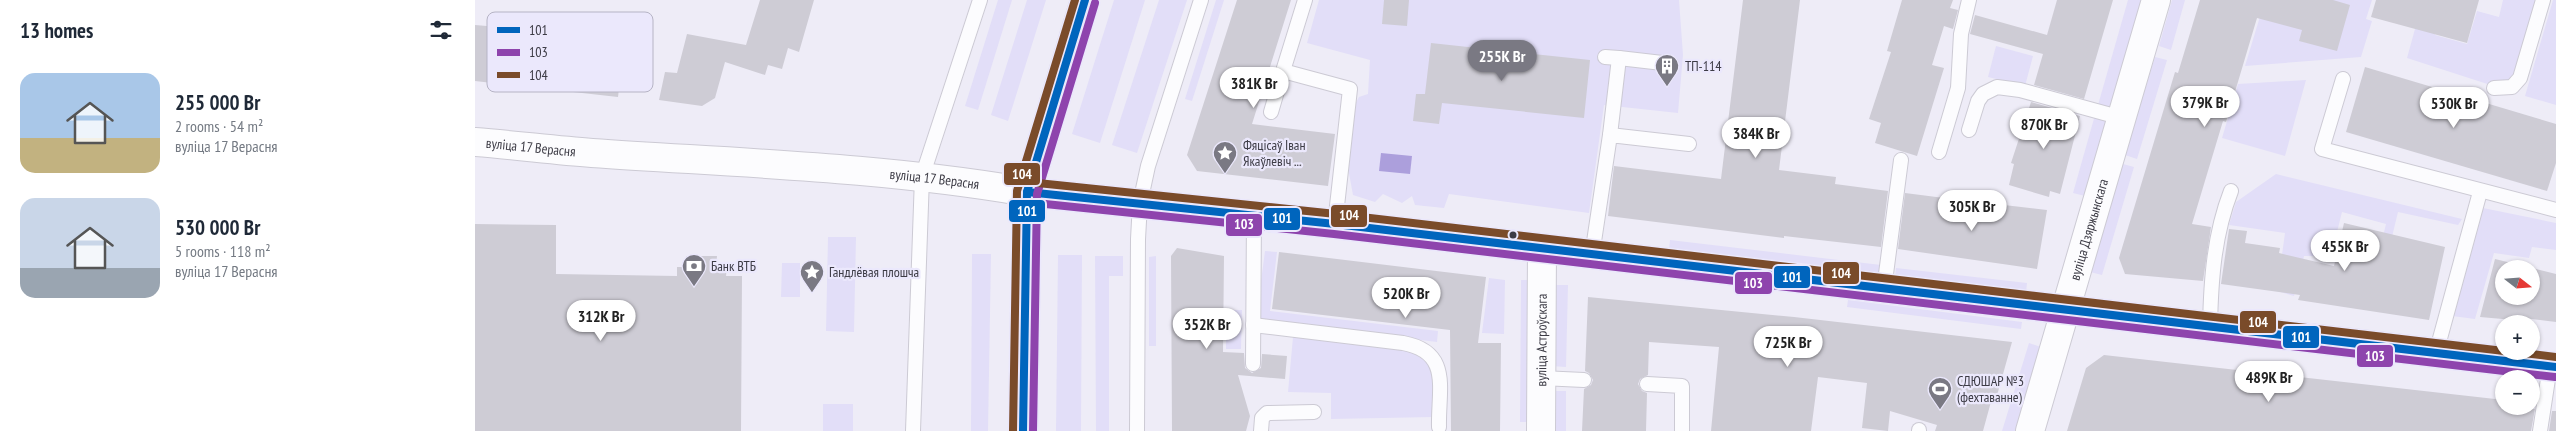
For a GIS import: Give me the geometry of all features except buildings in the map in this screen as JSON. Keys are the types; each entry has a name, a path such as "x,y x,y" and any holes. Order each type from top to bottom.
{"main road":[{"path":"1023,431 1027,192 1085,0"},
{"name":"вуліца Дзяржынскага","path":"2030,431 2156,0"},
{"name":"вуліца 17 Верасня","path":"475,142 591,153 801,166 922,177 1027,192 1335,224 2553,367"},
{"name":"вуліца Астроўскага","path":"1541,431 1542,248"}],"lane":[{"path":"913,431 922,177 980,0"},
{"path":"1137,431 1138,239 1140,203 1148,166 1201,0"},
{"path":"1271,112 1305,0"},
{"path":"1939,152 1959,88 1961,34 1969,0"},
{"path":"2494,88 2512,87 2520,78 2543,0"},
{"path":"1592,255 1611,135 1612,58 1671,64"},
{"path":"1283,71 1350,89 1335,224"},
{"path":"2343,79 2322,149 2480,192 2556,210"},
{"path":"1969,130 1978,101 1983,94 1997,87 2020,90 2122,118"},
{"path":"1611,135 1689,144"},
{"path":"1884,289 1901,160"},
{"path":"2210,326 2215,245 2221,217 2231,190"},
{"path":"2436,353 2480,192"},
{"path":"1253,364 1255,215"},
{"path":"1253,325 1403,343 1422,348 1432,355 1438,367 1439,427"},
{"path":"2540,431 2553,367"},
{"path":"1541,378 1584,380"},
{"path":"1647,384 1682,386 1682,431"},
{"path":"1261,431 1262,418 1270,412 1313,412"}],"shaded area":[{"path":"998,0 1012,0 978,110 965,106"},
{"path":"1027,0 1046,0 1008,121 991,115"},
{"path":"1114,0 1145,0 1100,143 1072,134"},
{"path":"1159,0 1187,0 1137,153 1112,145"},
{"path":"1216,0 1224,0 1192,101 1185,99"},
{"path":"1319,0 1679,0 1683,55 1678,113 1604,105 1589,213 1449,194 1444,208 1415,205 1412,196 1402,203 1383,194 1375,202 1353,195 1341,130 1359,97 1368,94 1370,60 1307,43"},
{"path":"2128,0 2142,0 2110,108 2098,105"},
{"path":"2172,0 2185,0 2171,50 2159,46"},
{"path":"2265,0 2372,0 2366,19 2372,21 2361,57 2245,66"},
{"path":"2423,0 2444,0 2435,35 2467,44 2477,11 2499,17 2503,0 2536,0 2509,91 2407,58"},
{"path":"2553,0 2556,0 2556,105 2525,96"},
{"path":"1996,46 2033,56 2025,86 1988,77"},
{"path":"2155,57 2167,60 2137,159 2125,155"},
{"path":"2306,80 2285,156 2222,138 2238,84"},
{"path":"2095,115 2107,119 2085,196 2073,193"},
{"path":"1381,153 1412,156 1410,174 1379,171"},
{"path":"2123,164 2134,167 2102,275 2090,272"},
{"path":"2276,174 2462,219 2458,225 2398,212 2375,307 2366,305 2386,224 2342,212 2331,256 2304,256 2294,296 2277,291 2285,233 2229,225 2236,202"},
{"path":"2483,208 2556,223 2556,250 2532,247 2529,258 2494,253 2475,319 2452,316"},
{"path":"828,237 856,237 854,332 826,331"},
{"path":"1670,240 1881,265 1880,275 1669,250"},
{"path":"1265,251 1277,252 1270,311 1438,331 1437,342 1256,320"},
{"path":"972,254 991,254 988,431 971,431"},
{"path":"1058,255 1082,255 1081,431 1056,431"},
{"path":"1095,256 1123,256 1123,276 1109,276 1109,431 1096,431"},
{"path":"1156,256 1156,346 1149,346 1149,257"},
{"path":"782,263 800,263 800,297 781,297"},
{"path":"1896,268 2027,283 2026,293 1895,277"},
{"path":"1489,278 1505,280 1504,334 1482,333"},
{"path":"1521,280 1533,280 1532,422 1520,422"},
{"path":"1553,285 1568,285 1566,367 1551,366"},
{"path":"1848,300 2022,322 2021,329 1847,307"},
{"path":"1226,310 1242,310 1241,349 1226,349"},
{"path":"1293,337 1403,346 1417,351 1433,369 1433,417 1331,419 1331,393 1288,392"},
{"path":"2029,343 2041,347 2015,431 2002,431"},
{"path":"1551,391 1566,391 1566,431 1550,431"},
{"path":"823,404 853,404 853,431 823,431"}],"transit line":[{"name":"104","path":"1013,431 1017,191 1075,0"},
{"name":"101","path":"1023,431 1027,192 1085,0"},
{"name":"103","path":"1033,431 1037,194 1095,3"},
{"name":"104","path":"1028,182 1336,214 2495,350"},
{"name":"101","path":"1027,192 1335,224 2556,367"},
{"name":"103","path":"1026,202 1334,234 2555,377"},
{"name":"104","path":"2540,355 2556,357"}],"place":[{"name":"ТП-114","path":"1667,87"},
{"name":"Фяцісаў Іван Якаўлевіч ...","path":"1225,174"},
{"name":"Банк ВТБ","path":"694,287"},
{"name":"Гандлёвая плошча","path":"812,293"},
{"name":"СДЮШАР №3 (фехтаванне)","path":"1940,410"}]}
